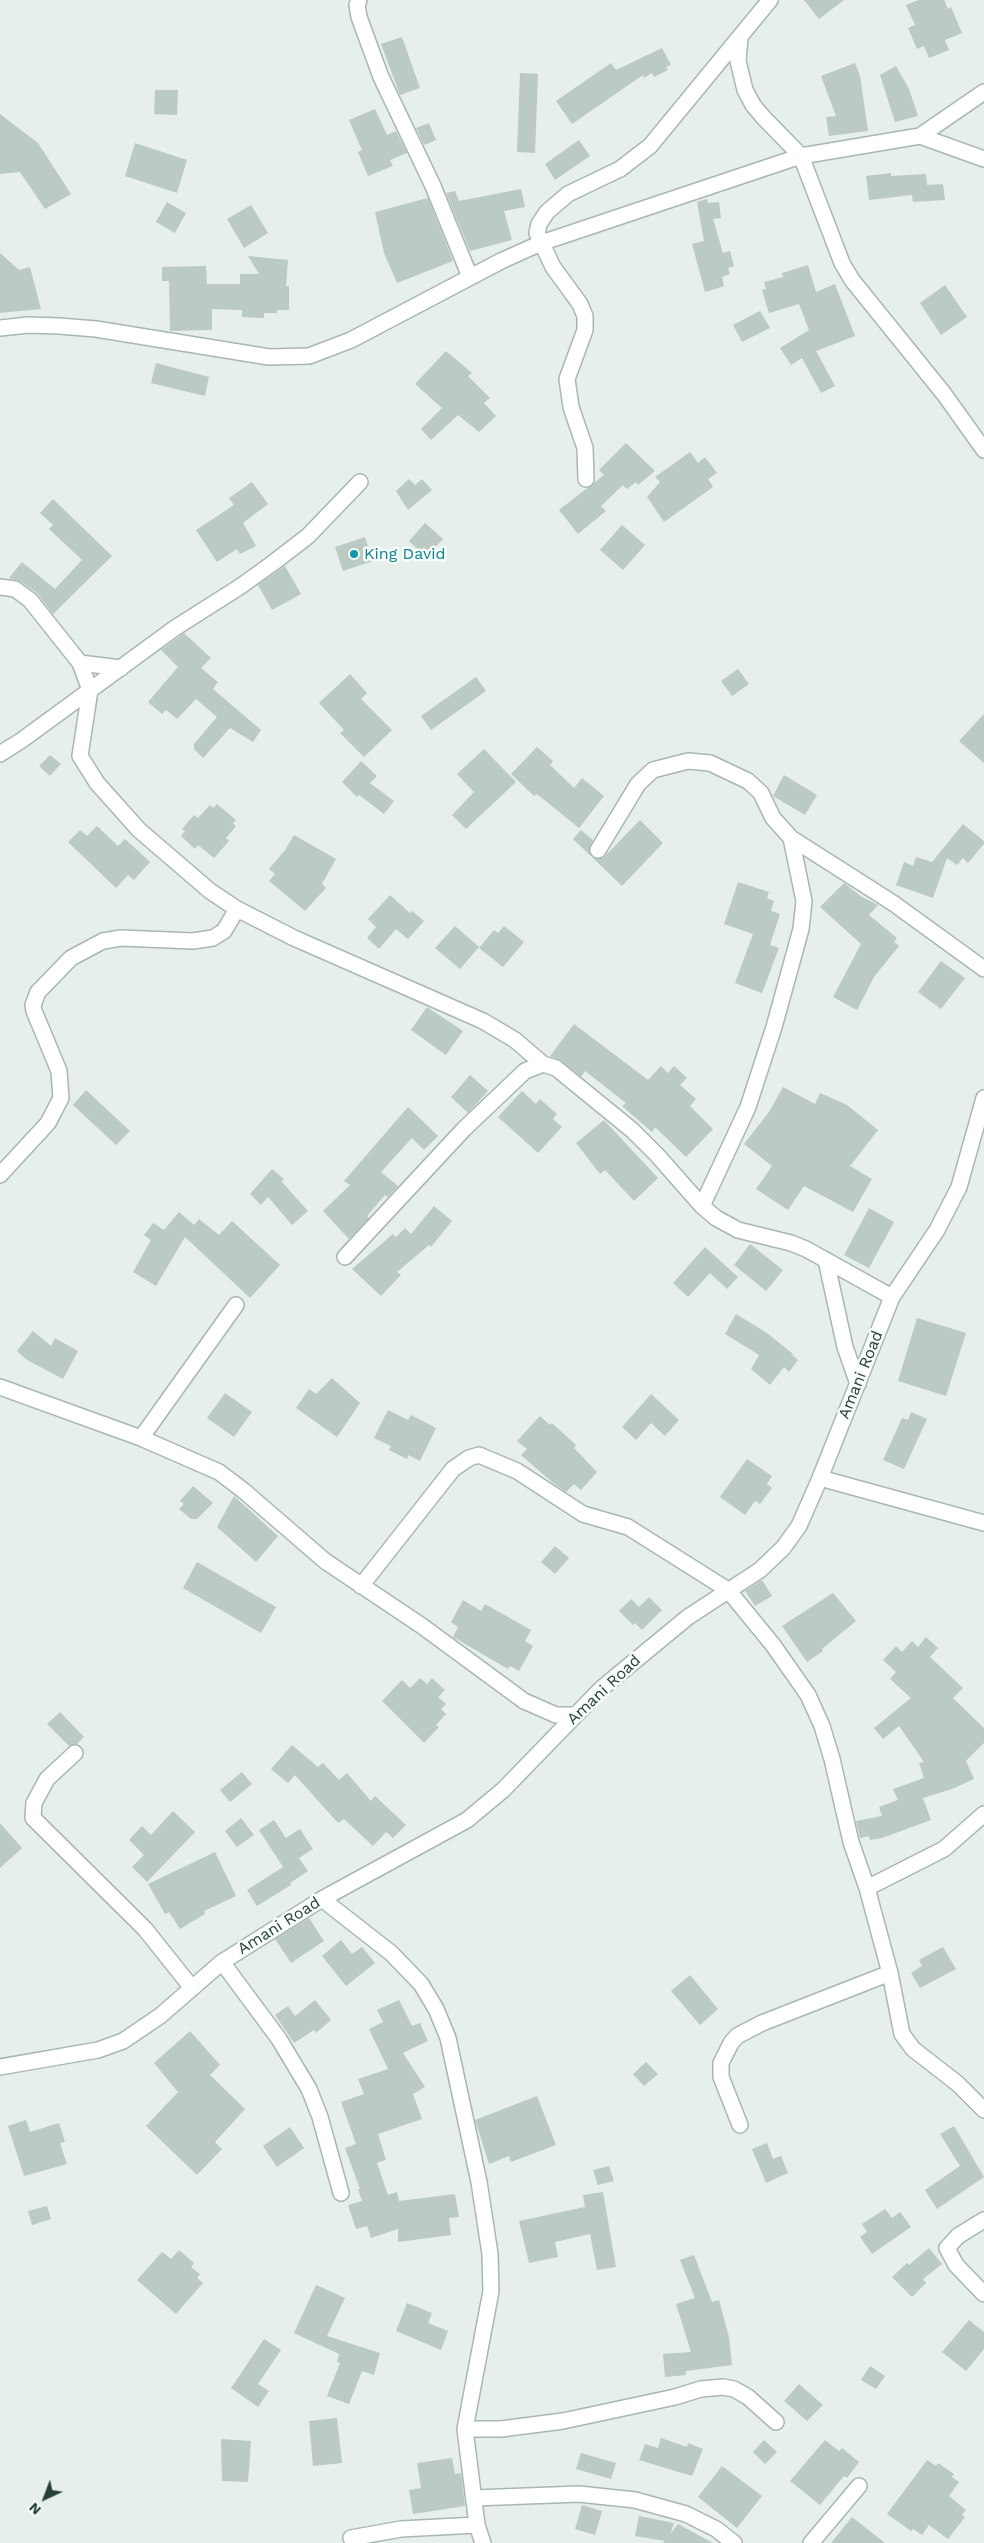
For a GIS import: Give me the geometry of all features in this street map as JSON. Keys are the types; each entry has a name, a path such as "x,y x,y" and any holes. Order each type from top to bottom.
{"street":[{"path":"359,0 357,5 359,17 381,77 429,178 470,277"},
{"path":"586,480 585,448 571,407 567,379 584,330 585,316 580,304 553,267 541,243 537,233 539,224 547,212 568,194 620,169 650,146 770,0"},
{"path":"740,38 738,62 741,78 753,105 801,156 842,263 852,280 944,394 984,450"},
{"path":"0,328 28,325 68,326 269,357 309,356 351,340 470,277 541,243 801,156 920,136 984,92"},
{"path":"920,136 984,159"},
{"path":"0,754 22,740 180,624 241,586 308,536 360,482"},
{"path":"0,587 15,589 30,600 80,663 90,690 80,747 82,762 139,830 210,891 237,909 302,942 483,1021 515,1040 543,1064 556,1068 632,1130 658,1156 702,1206 728,1225 791,1243 826,1260 892,1297"},
{"path":"80,663 121,668"},
{"path":"598,850 638,784 653,770 669,764 688,761 710,763 748,781 760,793 773,818 791,838 893,902 984,969"},
{"path":"702,1206 748,1107 774,1027 801,929 804,901 791,838"},
{"path":"0,1175 48,1123 61,1098 62,1091 59,1071 34,1011 33,1005 38,992 71,958 103,941 121,938 193,942 213,938 224,930 237,909"},
{"path":"345,1257 464,1129 525,1071 543,1064"},
{"name":"Amani Road","path":"0,2067 98,2050 123,2041 153,2021 222,1962 322,1899 467,1820 503,1790 602,1688 688,1617 760,1570 783,1548 798,1526 820,1478 892,1297 937,1230 959,1187 984,1098"},
{"path":"826,1260 846,1347 858,1384"},
{"path":"141,1438 236,1306"},
{"path":"0,1387 141,1438 219,1472 231,1480 301,1542 360,1586 422,1626 524,1701 556,1715 575,1715"},
{"path":"360,1586 453,1469 470,1458 479,1455 490,1458 517,1471 583,1514 628,1527 728,1590 773,1645 808,1695 832,1759 851,1842 867,1888 890,1973 896,2010 906,2041 921,2057 958,2084 984,2110"},
{"path":"820,1478 984,1523"},
{"path":"75,1753 47,1779 34,1803 33,1818 145,1929 192,1988"},
{"path":"867,1888 944,1849 984,1814"},
{"path":"322,1899 391,1953 421,1984 436,2009 448,2038 479,2182 490,2254 491,2291 465,2429 477,2525 483,2543"},
{"path":"222,1962 280,2039 309,2089 320,2117 341,2193"},
{"path":"740,2125 721,2077 727,2047 737,2036 814,2001 890,1973"},
{"path":"984,2220 952,2241 947,2248 956,2265 984,2294"},
{"path":"465,2429 501,2429 563,2421 675,2397 701,2389 722,2387 734,2389 748,2396 776,2422"},
{"path":"811,2543 858,2486"},
{"path":"474,2498 579,2494 635,2500 686,2514 716,2529 734,2543"},
{"path":"351,2538 400,2528 477,2525"}],"building":[{"path":"804,0 844,0 819,19"},
{"path":"919,0 944,0 948,9 951,7 962,33 945,40 949,50 929,58 924,46 917,49 908,28 915,25 906,5"},
{"path":"402,37 420,88 400,95 381,44"},
{"path":"662,48 671,65 666,67 668,70 654,77 652,73 644,78 643,75 572,124 556,101 611,63 616,70"},
{"path":"855,63 860,76 868,131 829,136 826,117 836,116 821,76"},
{"path":"896,66 909,89 918,116 895,122 880,75"},
{"path":"520,73 538,74 535,153 517,152"},
{"path":"155,90 178,90 177,115 154,114"},
{"path":"375,109 387,135 396,131 407,153 390,160 393,166 368,176 358,152 362,150 349,120"},
{"path":"0,114 38,143 71,194 45,209 20,172 0,174"},
{"path":"429,123 436,140 424,145 416,128"},
{"path":"579,140 590,156 555,180 545,164"},
{"path":"135,143 187,160 177,193 125,176"},
{"path":"891,173 891,176 926,174 927,185 943,184 945,200 913,202 912,195 869,200 866,176"},
{"path":"521,189 525,207 504,211 512,240 470,251 446,193 455,191 459,201"},
{"path":"428,198 453,261 397,283 384,253 375,212"},
{"path":"707,199 708,203 719,202 721,218 713,219 723,253 730,251 734,266 728,268 730,274 722,277 724,286 705,292 692,244 704,241 697,202"},
{"path":"167,202 186,213 175,233 156,222"},
{"path":"251,205 268,233 244,248 227,219"},
{"path":"0,253 19,270 30,267 41,309 0,313"},
{"path":"248,256 288,260 286,286 289,286 289,310 277,310 277,313 264,313 264,318 242,317 242,310 212,309 212,330 170,331 169,281 162,281 162,267 206,266 207,284 240,284 240,274 259,274"},
{"path":"808,265 816,292 835,284 855,336 816,351 835,386 821,393 802,358 791,365 780,348 809,330 799,304 769,313 762,290 766,289 764,282 783,277 782,273"},
{"path":"945,285 967,317 941,335 920,303"},
{"path":"760,311 770,328 742,342 733,325"},
{"path":"446,351 472,373 468,376 490,398 484,403 496,416 479,432 458,415 431,440 421,429 442,408 415,384"},
{"path":"156,363 209,377 205,396 151,383"},
{"path":"626,443 655,471 638,485 636,482 627,489 623,485 601,506 606,511 578,534 559,510 604,475 599,470"},
{"path":"690,452 698,463 705,457 717,473 708,479 713,487 664,522 647,497 660,482 655,477"},
{"path":"409,479 415,485 422,479 432,490 408,510 396,491"},
{"path":"252,482 268,504 243,523 256,546 240,554 237,549 217,562 196,530 234,505 229,498"},
{"path":"53,499 112,556 53,614 36,592 20,581 9,578 22,562 55,589 82,560 49,529 53,525 40,513"},
{"path":"425,523 443,539 426,557 409,541"},
{"path":"622,525 645,545 623,570 600,550"},
{"name":"King David","path":"365,537 373,561 343,571 335,547"},
{"path":"285,566 301,594 272,610 258,585"},
{"path":"184,633 211,658 201,668 218,682 213,689 261,730 253,742 230,728 203,758 194,749 194,744 217,717 196,699 177,719 166,710 162,714 148,702 178,667 161,650"},
{"path":"738,669 749,684 732,696 721,681"},
{"path":"350,674 367,693 361,699 392,730 364,757 340,733 344,730 319,703"},
{"path":"476,677 486,691 431,730 421,716"},
{"path":"984,714 984,763 959,741"},
{"path":"537,747 553,761 550,765 574,788 582,778 604,796 579,828 537,794 534,796 511,774"},
{"path":"484,749 516,782 466,829 452,815 474,792 457,774"},
{"path":"50,755 61,764 50,776 39,766"},
{"path":"361,761 377,776 370,783 394,801 384,814 359,795 357,797 342,782"},
{"path":"784,775 817,795 805,815 773,796"},
{"path":"217,804 236,820 233,823 236,826 226,838 229,841 214,858 198,845 195,849 181,836 185,831 182,829 194,815 198,818 210,805 213,808"},
{"path":"640,820 663,843 622,886 593,858 603,858"},
{"path":"963,824 984,841 984,844 968,863 963,858 957,865 947,858 933,898 896,885 904,862 913,866 916,857 932,862"},
{"path":"97,826 118,846 125,839 150,862 134,880 128,875 116,888 68,842 80,830 87,836"},
{"path":"581,830 593,840 589,849 591,856 573,839"},
{"path":"294,835 336,859 322,884 326,888 305,911 269,881 275,874 269,869 285,850"},
{"path":"738,882 769,892 767,898 774,901 771,911 780,914 770,945 779,948 762,993 735,983 753,934 724,924"},
{"path":"844,883 862,897 878,905 869,915 897,938 894,942 899,946 874,977 857,1010 833,997 861,944 820,907"},
{"path":"390,895 410,913 412,911 424,921 408,939 396,929 379,949 367,938 376,927 368,919"},
{"path":"455,926 479,947 460,969 435,948"},
{"path":"504,926 524,942 503,967 479,948 494,930 498,933"},
{"path":"941,961 965,978 941,1009 918,992"},
{"path":"427,1007 463,1031 446,1055 411,1030"},
{"path":"574,1024 648,1080 661,1066 668,1073 674,1066 687,1078 680,1085 696,1099 690,1106 713,1129 686,1157 655,1127 652,1132 622,1106 626,1103 585,1071 581,1077 562,1061 550,1056"},
{"path":"470,1075 488,1091 468,1113 451,1097"},
{"path":"783,1087 815,1104 820,1093 847,1105 878,1130 850,1166 872,1179 853,1212 804,1186 788,1210 756,1189 772,1166 744,1144 769,1112"},
{"path":"86,1090 130,1131 116,1145 73,1105"},
{"path":"522,1091 536,1104 540,1099 557,1114 553,1119 562,1127 538,1153 498,1117"},
{"path":"408,1107 438,1136 424,1150 412,1138 381,1172 398,1186 388,1197 385,1195 367,1216 369,1218 349,1239 323,1211 350,1185 344,1181"},
{"path":"604,1120 658,1178 634,1201 605,1170 600,1174 576,1143"},
{"path":"272,1169 284,1179 282,1182 308,1211 292,1225 268,1197 261,1205 250,1194"},
{"path":"434,1206 452,1221 431,1247 429,1245 397,1272 401,1275 381,1296 352,1269 393,1234 396,1237 405,1228 411,1234"},
{"path":"869,1208 894,1222 869,1268 844,1255"},
{"path":"179,1212 194,1225 199,1219 219,1235 232,1221 280,1265 250,1298 185,1237 156,1286 133,1272 151,1240 144,1235 153,1223 164,1230"},
{"path":"750,1244 783,1270 766,1291 734,1265"},
{"path":"705,1247 738,1277 727,1289 710,1273 688,1297 673,1283"},
{"path":"736,1314 767,1333 798,1360 789,1372 784,1367 770,1385 751,1369 759,1355 725,1334"},
{"path":"917,1318 966,1333 946,1396 898,1381"},
{"path":"33,1331 51,1346 55,1338 78,1351 63,1379 27,1360 17,1351"},
{"path":"332,1378 360,1403 337,1437 296,1408 309,1389 316,1394"},
{"path":"225,1393 252,1412 234,1437 207,1418"},
{"path":"651,1394 679,1420 665,1436 651,1423 636,1440 622,1427"},
{"path":"388,1410 408,1420 411,1415 436,1428 420,1461 408,1455 407,1459 389,1450 391,1446 374,1438"},
{"path":"911,1412 927,1419 904,1469 883,1460 902,1418 908,1420"},
{"path":"540,1416 550,1425 552,1423 576,1445 574,1448 597,1472 581,1490 574,1484 566,1492 521,1455 527,1449 517,1441"},
{"path":"747,1459 772,1476 767,1484 772,1488 760,1504 755,1501 745,1515 720,1497"},
{"path":"193,1486 213,1503 197,1519 191,1519 179,1509 184,1504 180,1501"},
{"path":"234,1496 278,1536 256,1562 217,1527"},
{"path":"555,1546 569,1558 555,1574 541,1562"},
{"path":"197,1562 276,1607 261,1633 183,1588"},
{"path":"762,1580 772,1596 755,1606 745,1591"},
{"path":"833,1593 856,1621 822,1649 823,1651 807,1662 782,1626"},
{"path":"649,1597 662,1610 642,1630 635,1623 633,1625 619,1611 631,1599 639,1607"},
{"path":"463,1600 481,1611 485,1604 531,1630 525,1641 533,1646 519,1671 510,1666 508,1669 453,1637 458,1627 451,1622"},
{"path":"926,1637 938,1648 930,1657 963,1688 953,1698 984,1728 984,1743 966,1761 974,1779 952,1789 923,1798 931,1820 882,1838 870,1840 869,1836 860,1838 856,1821 882,1816 879,1807 898,1800 893,1789 924,1778 919,1763 924,1762 899,1726 883,1739 874,1728 911,1698 890,1679 896,1672 883,1660 896,1646 902,1652 912,1641 918,1647"},
{"path":"420,1678 427,1684 432,1678 445,1690 438,1697 446,1704 441,1709 446,1714 436,1725 439,1727 424,1743 382,1701 402,1680 410,1688"},
{"path":"60,1712 84,1737 77,1744 69,1746 47,1724"},
{"path":"292,1745 318,1767 323,1763 339,1780 347,1773 371,1801 375,1796 406,1825 393,1838 386,1832 373,1846 344,1819 338,1823 295,1775 288,1783 271,1769"},
{"path":"242,1772 252,1784 230,1802 220,1790"},
{"path":"173,1811 195,1832 147,1882 132,1867 144,1855 129,1840 142,1826 151,1835"},
{"path":"241,1818 254,1835 237,1847 225,1831"},
{"path":"274,1820 286,1838 300,1829 313,1849 299,1858 308,1871 290,1883 291,1885 257,1906 247,1890 283,1867 259,1830"},
{"path":"0,1823 22,1848 0,1868"},
{"path":"215,1852 236,1896 204,1911 205,1914 180,1929 169,1912 165,1914 148,1884"},
{"path":"309,1918 324,1941 291,1963 275,1939"},
{"path":"341,1940 352,1954 362,1947 375,1963 346,1986 322,1956"},
{"path":"943,1947 956,1969 920,1988 911,1973 922,1966 919,1960"},
{"path":"690,1975 718,2009 700,2025 671,1991"},
{"path":"315,2000 331,2020 316,2033 314,2030 294,2043 275,2015 288,2006 295,2016"},
{"path":"399,2000 412,2026 420,2023 428,2041 403,2053 425,2087 413,2094 422,2119 378,2134 386,2160 377,2163 388,2195 397,2192 399,2201 455,2194 459,2217 449,2218 451,2235 398,2242 398,2229 371,2238 367,2226 356,2229 348,2205 362,2201 358,2189 360,2189 345,2148 356,2144 341,2102 364,2094 358,2079 388,2069 369,2029 383,2022 377,2010"},
{"path":"190,2031 220,2065 210,2075 245,2109 215,2142 222,2149 197,2175 146,2126 178,2092 154,2063"},
{"path":"646,2062 658,2074 644,2086 633,2074"},
{"path":"537,2096 556,2145 511,2162 509,2156 489,2164 475,2120"},
{"path":"26,2120 30,2132 59,2123 65,2142 60,2143 67,2164 24,2176 8,2126"},
{"path":"954,2126 984,2177 937,2209 925,2190 960,2166 940,2134"},
{"path":"290,2127 304,2148 277,2167 263,2146"},
{"path":"767,2143 773,2159 781,2156 788,2173 766,2183 752,2149"},
{"path":"609,2166 614,2181 598,2185 593,2170"},
{"path":"603,2192 616,2267 597,2270 590,2234 555,2242 558,2257 529,2263 519,2221 585,2207 583,2195"},
{"path":"47,2206 51,2219 32,2225 28,2211"},
{"path":"885,2209 892,2218 900,2212 911,2227 872,2254 860,2237 867,2232 862,2224"},
{"path":"929,2248 942,2264 923,2279 926,2283 912,2297 892,2277 907,2263 909,2265"},
{"path":"179,2250 194,2263 191,2267 200,2274 197,2278 203,2283 176,2314 137,2280 162,2252 171,2259"},
{"path":"694,2255 712,2302 719,2300 729,2337 732,2365 686,2371 686,2375 665,2377 663,2354 691,2352 676,2304 695,2298 680,2260"},
{"path":"316,2285 345,2298 327,2336 380,2353 374,2375 362,2371 349,2404 327,2396 340,2363 337,2362 339,2354 294,2333"},
{"path":"407,2303 432,2313 428,2323 448,2331 441,2350 396,2331"},
{"path":"969,2320 984,2332 984,2349 966,2371 942,2352"},
{"path":"264,2339 281,2350 258,2384 269,2391 258,2407 231,2388"},
{"path":"870,2366 885,2376 876,2389 861,2380"},
{"path":"799,2384 823,2405 807,2421 784,2401"},
{"path":"337,2418 342,2463 313,2466 309,2421"},
{"path":"661,2438 687,2447 688,2443 703,2449 692,2476 639,2460 645,2444 658,2448"},
{"path":"221,2439 251,2441 248,2482 222,2481"},
{"path":"764,2440 777,2452 765,2464 753,2452"},
{"path":"825,2440 839,2451 842,2448 859,2462 847,2478 844,2476 820,2505 790,2481"},
{"path":"581,2453 616,2463 611,2479 576,2469"},
{"path":"452,2458 455,2474 461,2473 465,2506 413,2514 409,2490 421,2488 417,2463"},
{"path":"927,2460 936,2466 938,2463 954,2474 952,2477 959,2482 949,2496 966,2510 962,2515 965,2517 948,2539 929,2525 922,2535 913,2529 911,2531 887,2514"},
{"path":"722,2466 762,2496 737,2528 698,2497"},
{"path":"582,2505 602,2511 595,2535 575,2529"},
{"path":"639,2516 674,2523 670,2534 678,2524 713,2543 663,2543 665,2541 635,2536"},
{"path":"852,2517 885,2543 831,2543"}],"place":[{"name":"King David","path":"354,554"}]}
